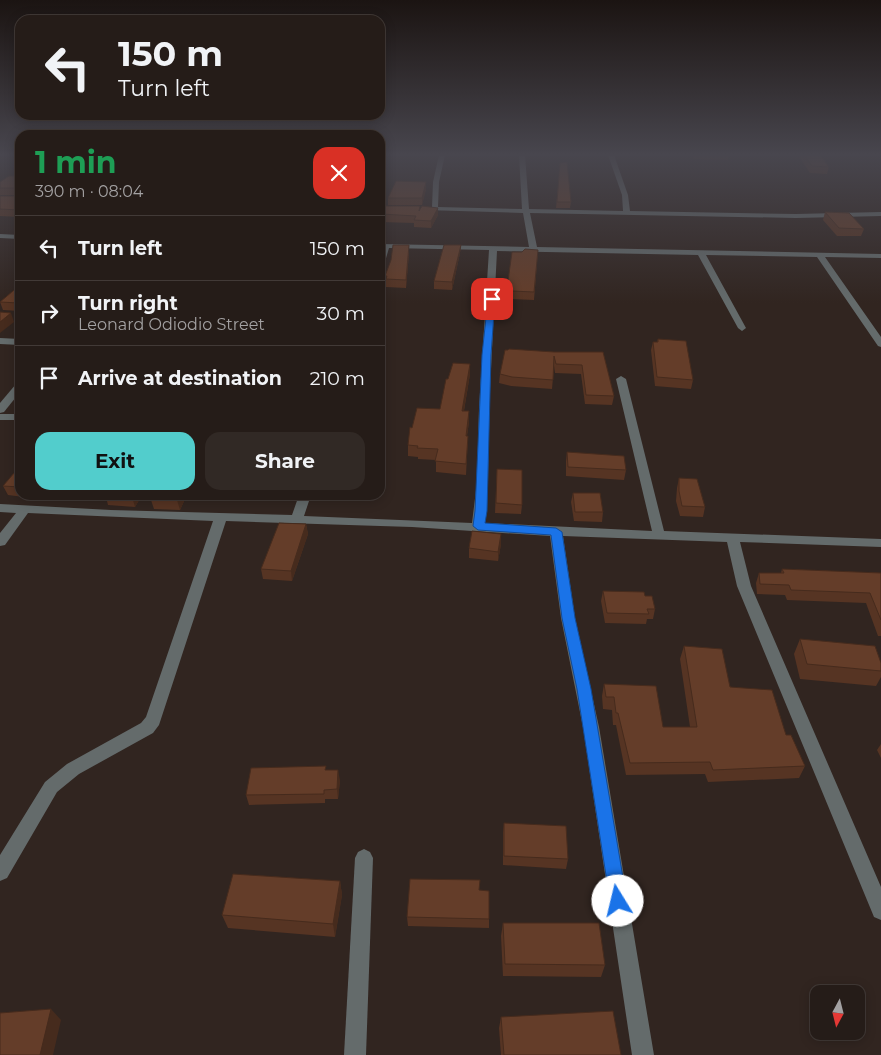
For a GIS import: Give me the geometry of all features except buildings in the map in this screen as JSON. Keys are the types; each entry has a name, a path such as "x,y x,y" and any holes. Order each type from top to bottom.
{"street":[{"path":"435,204 435,209"},
{"path":"525,204 533,248"},
{"path":"626,204 628,213"},
{"path":"419,209 796,216 881,214"},
{"path":"0,236 15,237"},
{"path":"385,246 881,256"},
{"path":"478,526 481,511 483,422 494,248"},
{"path":"700,252 742,328"},
{"path":"819,254 881,344"},
{"path":"0,342 15,342"},
{"path":"622,379 659,535"},
{"path":"0,410 15,392"},
{"path":"0,417 15,417"},
{"path":"297,520 303,500"},
{"path":"0,508 478,526 556,532 881,544"},
{"path":"0,542 24,509"},
{"path":"0,872 51,787 73,769 147,728 154,720 221,517"},
{"path":"556,532 568,618 584,689 643,1055"},
{"path":"732,537 744,586 881,910"},
{"path":"355,1055 364,858"}],"route":[{"path":"492,299 486,355 481,511 478,526 556,532 568,618 584,689 618,901"}]}
